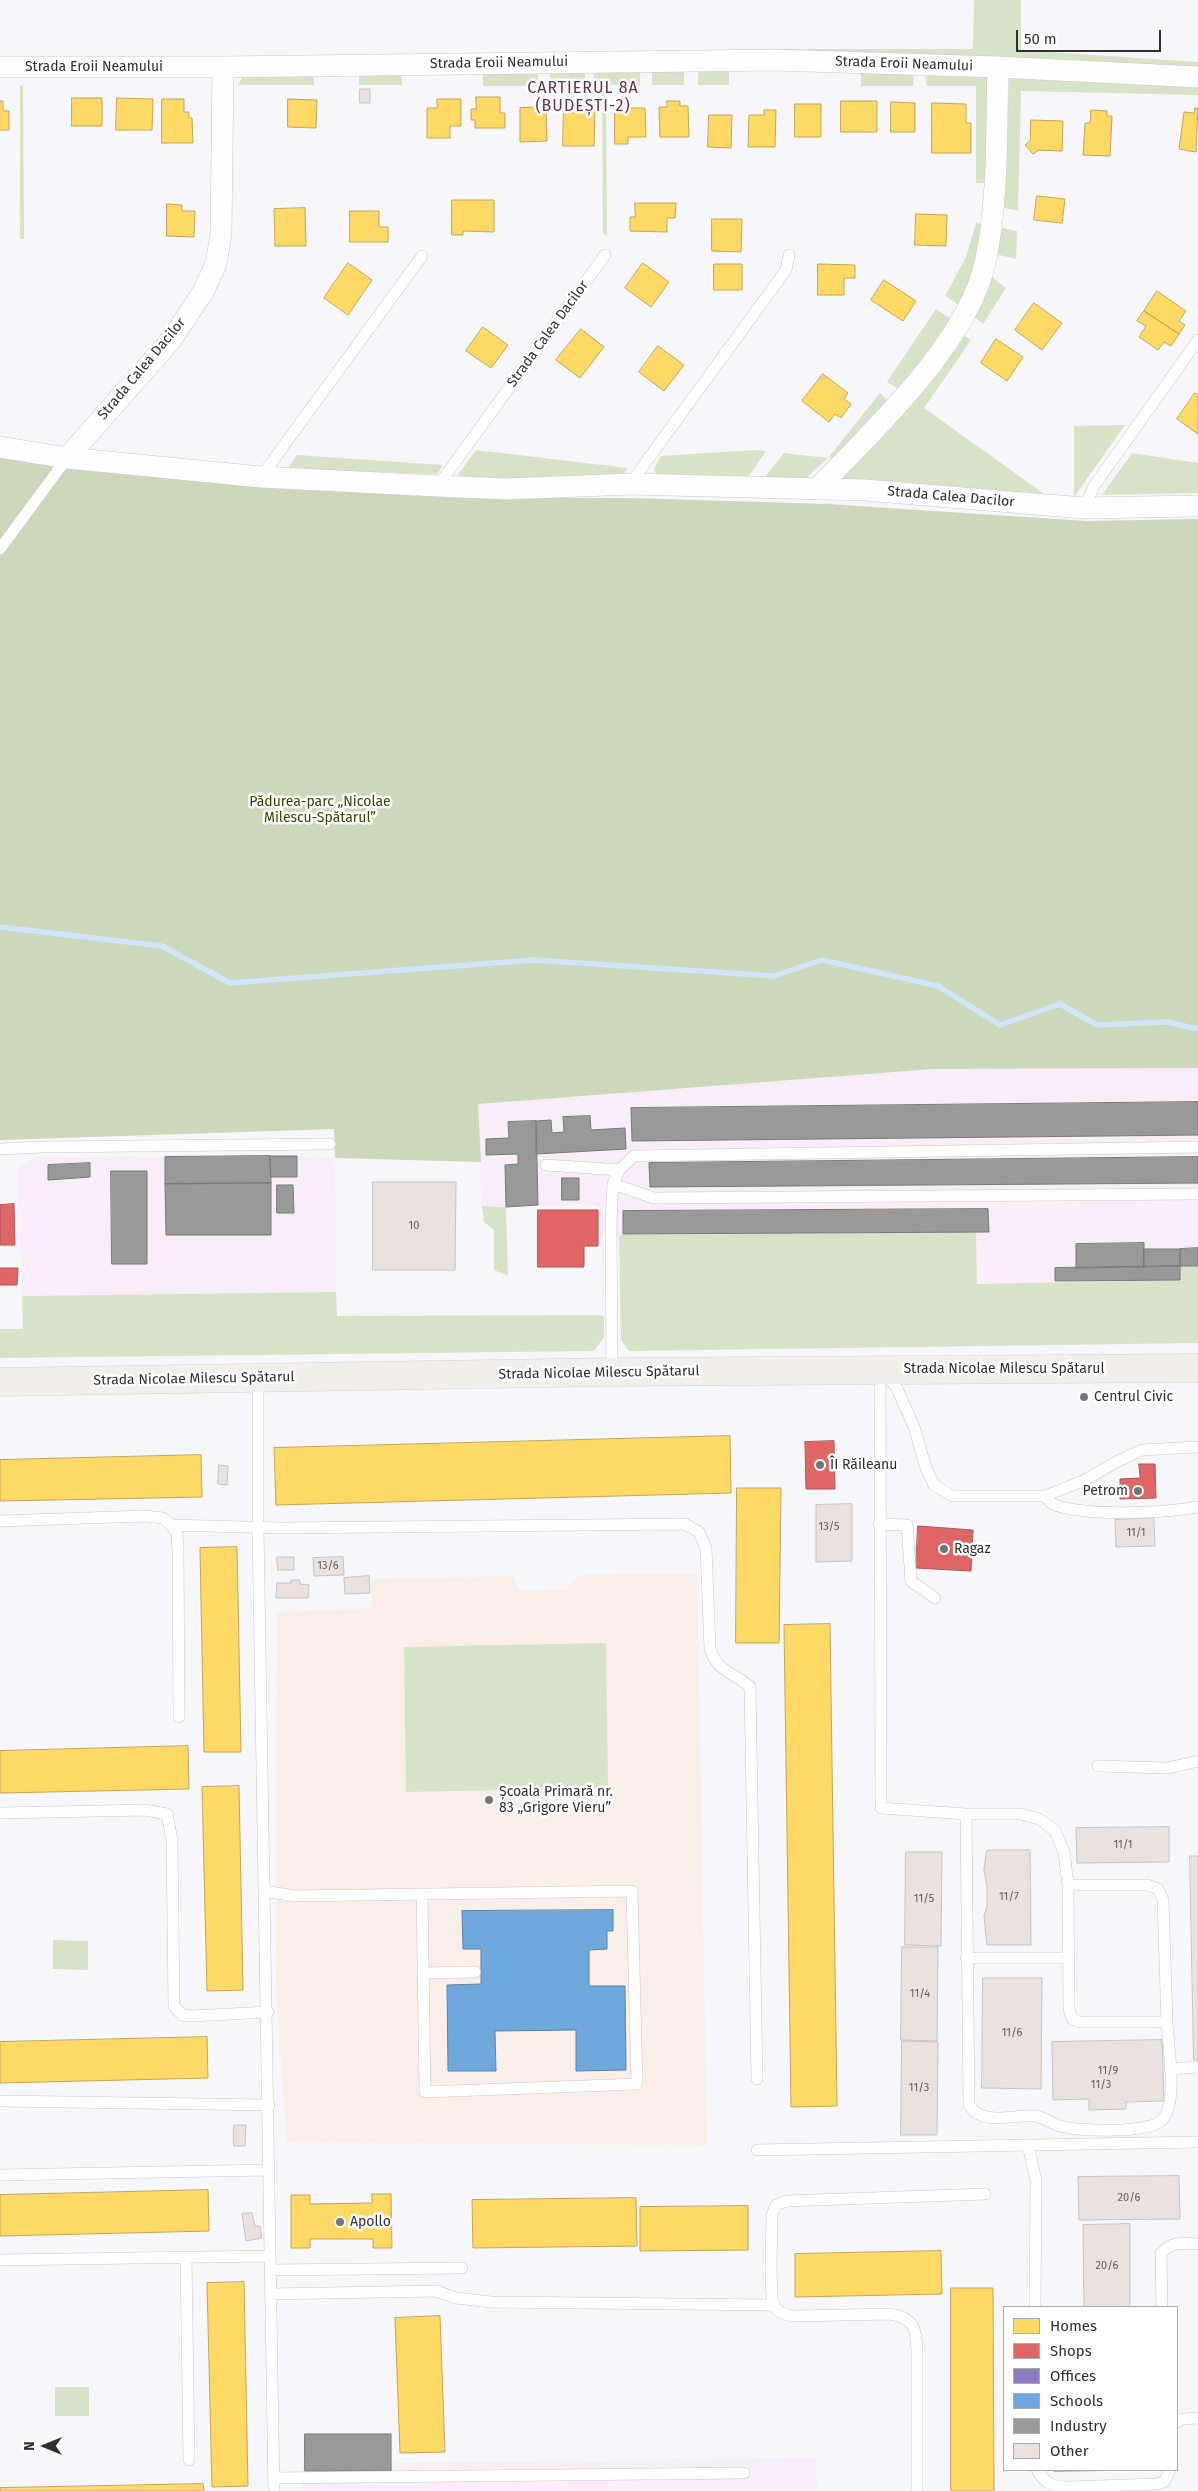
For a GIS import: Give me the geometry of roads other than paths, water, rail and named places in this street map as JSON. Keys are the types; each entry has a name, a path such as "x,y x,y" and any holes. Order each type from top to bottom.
{"main road":[{"name":"Strada Nicolae Milescu Spătarul","path":"0,1382 612,1372 1198,1368"}],"street":[{"name":"Strada Eroii Neamului","path":"0,67 223,67 776,60 998,66 1198,77"},
{"path":"817,489 895,408 934,360 955,330 975,293 985,264 993,217 998,66"},
{"name":"Strada Calea Dacilor","path":"67,458 171,340 203,292 216,264 221,234 223,67"},
{"name":"Strada Calea Dacilor","path":"0,447 67,458 261,477 438,486 507,489 630,484 874,490 1084,508 1198,506"}],"lane":[{"name":"Strada Calea Dacilor","path":"438,486 605,255"},
{"path":"630,484 786,270 789,255"},
{"path":"261,477 422,256"},
{"path":"1084,508 1094,486 1198,340"},
{"path":"0,549 67,458"},
{"path":"0,1150 42,1147 330,1144"},
{"path":"612,1372 611,1221 613,1184 619,1170 634,1156 1198,1147"},
{"path":"546,1164 619,1170"},
{"path":"613,1184 654,1198 1198,1194"},
{"path":"880,1370 896,1386 914,1427 926,1468 934,1485 941,1492 952,1496 1045,1496 1085,1480 1142,1450 1198,1447"},
{"path":"880,1370 879,1524 882,1808 966,1814 1021,1814 1047,1823 1055,1830 1064,1852 1068,1885 1069,2009 1072,2019 1080,2022 1167,2022"},
{"path":"258,1378 258,1528 268,2012 274,2491"},
{"path":"1045,1496 1051,1503 1072,1510 1155,1511 1198,1507"},
{"path":"0,1522 146,1516 162,1518 171,1524 177,1534 178,1550 179,1716"},
{"path":"171,1524 258,1528 685,1524 700,1532 706,1548 710,1649 714,1661 722,1669 750,1688 751,1697 757,2079"},
{"path":"879,1524 907,1525 912,1581 935,1598"},
{"path":"1098,1766 1168,1768 1198,1761"},
{"path":"0,1813 157,1810 167,1814 171,1826 172,1840 174,2006 182,2015 192,2016 268,2012"},
{"path":"966,1814 969,2105 978,2115 986,2118 1036,2116 1065,2128 1103,2130 1156,2126 1163,2120 1168,2109 1170,2069 1163,1900 1158,1889 1147,1885 1068,1885"},
{"path":"264,1891 295,1896 422,1894 632,1891 637,2084 425,2092 422,1894"},
{"path":"966,1958 1069,1958"},
{"path":"424,1973 475,1972"},
{"path":"1170,2069 1198,2067"},
{"path":"0,2101 269,2105"},
{"path":"758,2150 1198,2142"},
{"path":"1028,2145 1036,2180 1035,2306"},
{"path":"0,2175 269,2170"},
{"path":"774,2305 772,2215 776,2205 786,2201 985,2194"},
{"path":"1162,2306 1161,2253 1167,2246 1174,2244 1198,2244"},
{"path":"0,2260 270,2256"},
{"path":"186,2257 189,2460"},
{"path":"271,2270 462,2268"},
{"path":"271,2294 436,2291 456,2298 491,2302 774,2305 786,2315 794,2316 890,2314 902,2316 911,2323 917,2334 917,2491"},
{"path":"1178,2421 1182,2419 1198,2418"},
{"path":"1038,2471 1044,2481 1054,2489 1156,2484 1164,2482 1170,2471"},
{"path":"274,2478 744,2474"}],"waterway":[{"path":"0,927 162,946 230,983 534,960 774,976 822,960 938,986 1000,1025 1060,1004 1097,1025 1167,1022 1198,1029"}],"place":[{"name":"Centrul Civic","path":"1084,1397"},
{"name":"ÎI Răileanu","path":"820,1465"},
{"name":"Petrom","path":"1138,1491"},
{"name":"Ragaz","path":"944,1549"},
{"name":"Școala Primară nr. 83 „Grigore Vieru”","path":"489,1800"},
{"name":"Apollo","path":"340,2222"}],"district":[{"name":"CARTIERUL 8A (BUDEȘTI-2)","path":"583,98"}],"park label":[{"name":"Pădurea-parc „Nicolae Milescu-Spătarul”","path":"320,810"}]}
